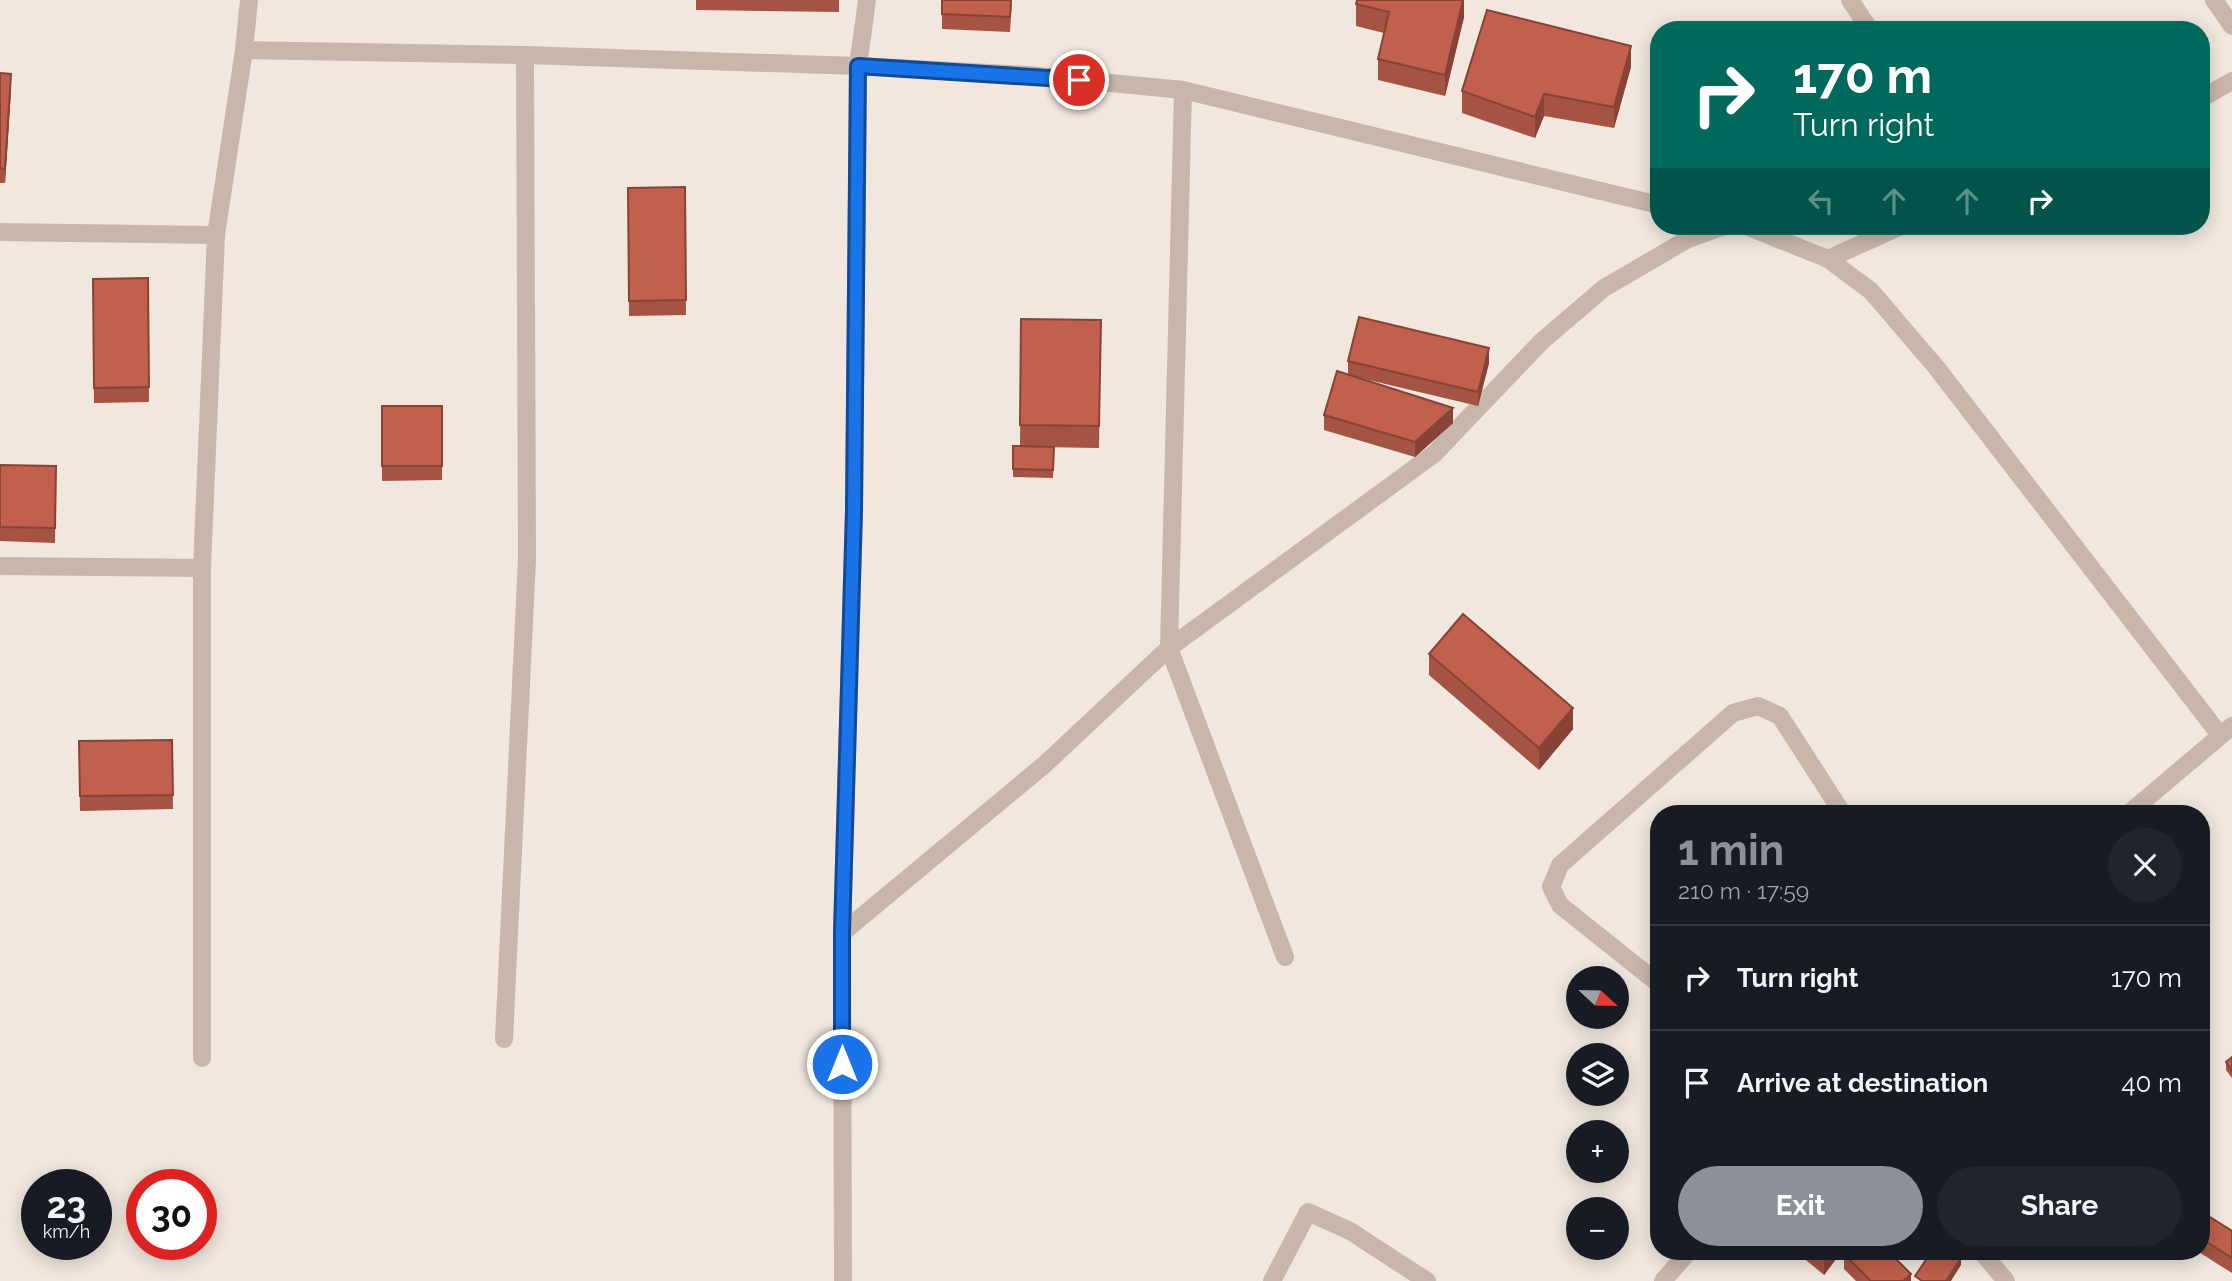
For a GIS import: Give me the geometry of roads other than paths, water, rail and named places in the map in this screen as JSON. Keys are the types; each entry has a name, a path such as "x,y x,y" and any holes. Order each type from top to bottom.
{"street":[{"path":"202,1058 202,568 216,235 249,0"},
{"path":"843,1281 842,933 854,510 858,66 867,0"},
{"path":"1850,0 1864,21"},
{"path":"2214,0 2232,26"},
{"path":"244,50 525,55 858,66 1028,75 1183,90 1650,203"},
{"path":"504,1040 527,559 525,55"},
{"path":"2210,93 2232,81"},
{"path":"1183,90 1169,648 1285,957"},
{"path":"0,232 216,235"},
{"path":"842,933 1044,765 1169,648 1434,454 1542,341 1604,288 1699,235"},
{"path":"1768,235 1828,259 1871,291 1936,367 2226,731 2138,805"},
{"path":"1828,259 1881,235"},
{"path":"0,566 202,568"},
{"path":"1650,977 1560,905 1551,887 1560,865 1733,713 1758,706 1780,716 1837,805"},
{"path":"1272,1281 1308,1212 1350,1231 1427,1281"},
{"path":"1663,1281 1681,1260"},
{"path":"1988,1260 2006,1281"}]}
